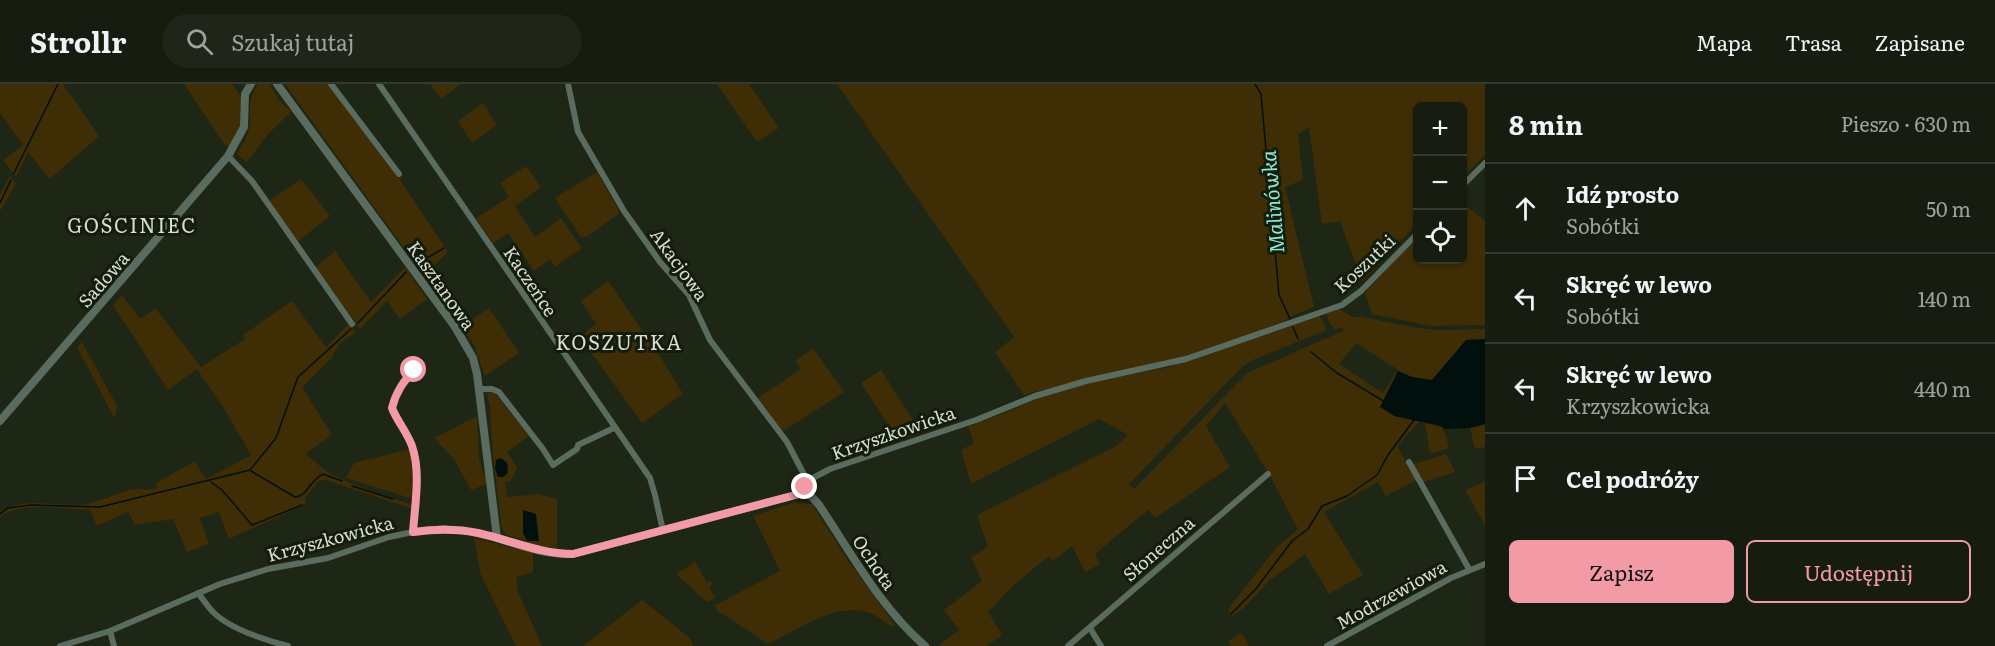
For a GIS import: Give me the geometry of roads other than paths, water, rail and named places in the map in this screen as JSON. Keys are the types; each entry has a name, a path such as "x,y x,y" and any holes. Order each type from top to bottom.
{"street":[{"name":"Sadowa","path":"0,421 228,156 244,126 245,94 252,84"},
{"name":"Kasztanowa","path":"277,84 455,327 473,358 480,389 497,538"},
{"path":"331,84 399,174"},
{"name":"Kaczeńce","path":"379,84 650,478 663,531"},
{"name":"Akacjowa","path":"568,84 578,132 624,211 660,262 689,295 710,340 787,442 808,482"},
{"path":"228,156 252,181 352,324"},
{"path":"1467,181 1485,163"},
{"name":"Koszutki","path":"1294,321 1342,305 1352,299 1413,238"},
{"name":"Krzyszkowicka","path":"808,482 816,476 849,462 926,438 1035,396 1086,381 1167,365 1294,321"},
{"path":"413,532 416,459 411,443 392,408 402,384 416,368"},
{"path":"480,389 492,389 499,392 553,465 577,449 578,445 614,428"},
{"name":"Modrzewiowa","path":"1409,462 1469,569"},
{"name":"Słoneczna","path":"1068,646 1268,474"},
{"path":"803,493 808,482"},
{"name":"Krzyszkowicka","path":"60,646 110,631 198,593 268,569 327,558 389,537 413,532 443,528 477,533 546,552 573,554 803,493"},
{"name":"Ochota","path":"803,493 811,496 819,505 890,610 925,646"},
{"name":"Modrzewiowa","path":"1328,646 1469,569 1485,564"},
{"path":"198,593 213,612 226,623 268,641 288,646"},
{"path":"1090,628 1101,646"},
{"path":"110,631 114,646"}],"waterway":[{"path":"14,173 58,84"},
{"name":"Malinówka","path":"1255,84 1261,94 1279,295 1290,319"},
{"path":"0,203 11,180"},
{"path":"417,264 444,248"},
{"path":"358,323 406,272"},
{"name":"Malinówka","path":"1293,327 1298,339"},
{"path":"0,514 8,508 31,505 100,507 250,470 276,438 298,377 351,329"},
{"name":"Malinówka","path":"1311,352 1337,373 1385,402"},
{"path":"1231,614 1255,590 1292,541 1308,529 1322,506 1347,496 1377,475 1388,455 1414,420"},
{"path":"251,471 295,497 303,494 323,474 342,481"},
{"path":"211,482 222,490 252,525 302,505"},
{"path":"352,486 393,499"}],"district":[{"name":"GOŚCINIEC","path":"132,224"},
{"name":"KOSZUTKA","path":"619,341"}]}
